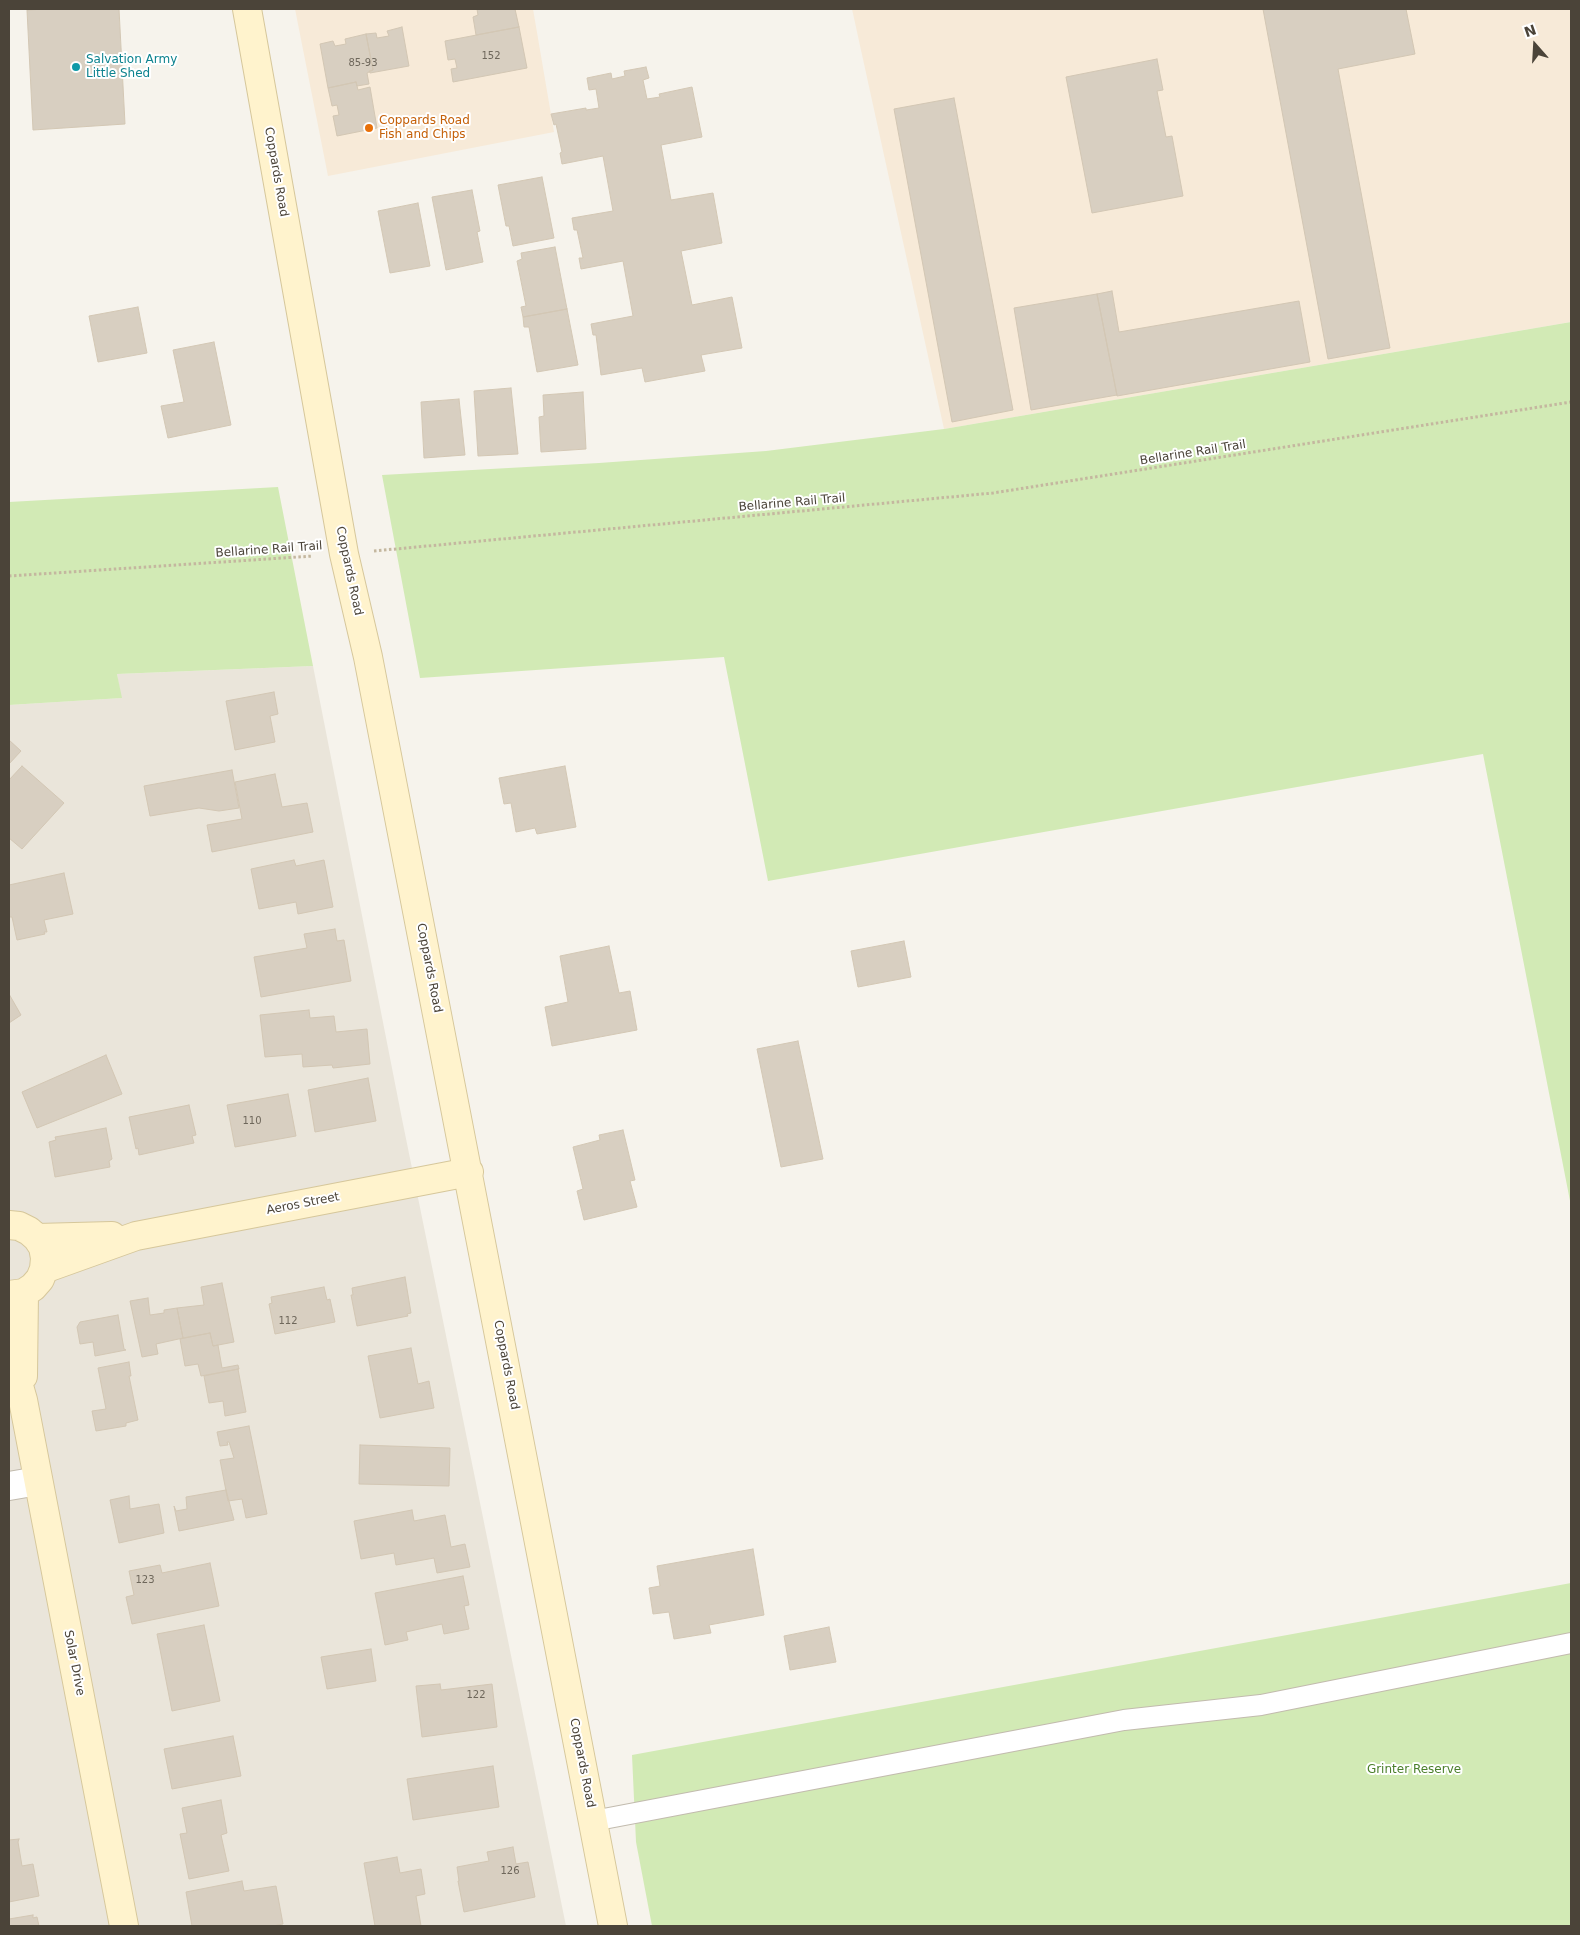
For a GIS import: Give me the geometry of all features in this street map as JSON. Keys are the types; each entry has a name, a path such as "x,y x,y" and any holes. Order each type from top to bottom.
{"street":[{"name":"Coppards Road","path":"247,9 344,554 368,657 469,1172 613,1926"},
{"name":"Aeros Street","path":"44,1268 136,1236 469,1172"},
{"name":"Aeros Street","path":"19,1225 136,1236"},
{"path":"16,1294 40,1279 45,1258 43,1247 19,1225"},
{"name":"Solar Drive","path":"16,1294 23,1400"},
{"name":"Solar Drive","path":"9,1351 23,1400 124,1926"},
{"path":"9,1486 38,1481"}],"lane":[{"path":"593,1821 1124,1720 1261,1705 1571,1643"}],"path":[{"name":"Bellarine Rail Trail","path":"9,576 344,554 993,493 1571,402"}],"shaded area":[{"path":"295,9 533,9 554,132 328,176"},
{"path":"852,9 1571,9 1571,322 944,429"},
{"path":"313,666 402,1119 566,1926 9,1926 9,705 121,698 117,674"}],"green space":[{"path":"1571,322 1571,1206 1483,754 768,881 724,657 420,678 382,475 599,463 766,451 944,429"},
{"path":"278,487 313,666 117,674 122,698 9,705 9,502"},
{"name":"Grinter Reserve","path":"1571,1583 1571,1926 652,1926 636,1842 632,1755"}],"building":[{"name":"Salvation Army Little Shed","path":"119,9 125,124 33,130 27,10"},
{"path":"477,9 515,9 519,27 476,35 473,17 478,15"},
{"path":"1263,9 1406,9 1415,54 1338,69 1390,348 1328,359"},
{"path":"402,27 409,66 370,73 369,71 373,70 366,34 376,33 377,38 389,36 387,31"},
{"path":"519,27 527,68 453,82 451,69 457,68 455,59 448,60 445,41"},
{"path":"366,34 373,70 367,73 369,84 357,86 356,82 328,88 320,44 333,41 335,46 346,44 345,39"},
{"path":"1157,59 1163,90 1157,91 1166,137 1172,136 1183,196 1092,213 1066,77"},
{"path":"646,67 649,78 643,80 647,99 660,97 659,94 692,87 702,137 661,145 671,200 713,193 722,243 681,251 692,305 732,297 742,348 701,355 705,371 645,382 642,368 601,375 596,335 593,335 591,324 633,316 623,261 581,269 579,258 583,258 577,230 574,230 572,218 613,211 603,156 562,164 560,153 562,152 556,124 554,125 551,114 586,108 586,110 599,108 596,89 589,90 587,78 611,73 612,79 625,76 624,71"},
{"path":"356,82 358,90 370,87 377,128 337,136 333,116 339,115 337,105 332,106 328,88"},
{"path":"954,98 1013,410 952,422 894,109"},
{"path":"542,177 554,238 513,246 509,226 506,226 498,185"},
{"path":"472,190 480,231 477,232 483,262 446,270 432,197"},
{"path":"418,203 430,266 390,273 378,211"},
{"path":"555,247 567,309 523,317 521,307 526,306 517,261 522,259 521,253"},
{"path":"1112,291 1119,332 1299,301 1310,362 1117,396 1097,294"},
{"path":"1097,294 1117,395 1031,410 1014,308"},
{"path":"138,307 147,353 98,362 89,316"},
{"path":"567,309 578,365 537,372 529,327 524,327 523,317"},
{"path":"214,342 231,425 168,438 161,406 184,402 173,350"},
{"path":"511,388 518,454 478,456 474,391"},
{"path":"583,392 586,449 541,452 539,417 544,416 543,395"},
{"path":"459,399 465,455 424,458 421,402"},
{"path":"274,692 278,714 270,716 275,742 235,750 226,701"},
{"path":"9,740 21,751 9,764"},
{"path":"22,766 64,803 22,849 9,838 9,780"},
{"path":"565,766 576,827 537,834 535,828 516,832 511,803 504,804 499,778"},
{"path":"232,770 239,808 219,811 199,808 150,816 144,786"},
{"path":"275,774 282,807 307,803 313,832 212,852 207,825 242,819 235,782"},
{"path":"294,860 296,866 324,860 333,907 298,914 296,902 259,909 251,869"},
{"path":"64,873 73,914 44,920 47,932 44,932 45,934 17,940 12,917 9,917 9,885"},
{"path":"335,929 337,941 344,940 351,981 261,997 254,957 307,948 304,934"},
{"path":"904,941 911,977 858,987 851,951"},
{"path":"609,946 619,993 630,991 637,1030 552,1046 545,1007 568,1002 560,956"},
{"path":"9,994 21,1015 9,1023"},
{"path":"309,1010 310,1018 334,1016 336,1032 367,1029 370,1064 333,1068 332,1065 303,1067 302,1054 265,1057 260,1015"},
{"path":"798,1041 823,1159 781,1167 757,1049"},
{"path":"106,1055 122,1094 37,1128 22,1092"},
{"path":"368,1078 376,1121 315,1132 308,1090"},
{"path":"288,1094 296,1136 235,1147 227,1105"},
{"path":"189,1105 196,1135 192,1136 194,1143 139,1155 129,1117"},
{"path":"106,1128 112,1159 109,1161 110,1167 55,1177 49,1142 56,1140 55,1137"},
{"path":"623,1130 635,1180 630,1181 637,1207 584,1220 577,1191 583,1189 573,1147 600,1140 599,1135"},
{"path":"405,1277 411,1313 407,1314 408,1316 357,1326 351,1295 353,1295 352,1288"},
{"path":"222,1283 234,1342 213,1346 210,1333 183,1338 177,1308 204,1305 201,1287"},
{"path":"324,1287 327,1300 330,1299 335,1322 275,1334 269,1304 272,1303 271,1297"},
{"path":"148,1298 150,1315 164,1313 164,1310 177,1308 183,1338 156,1344 158,1354 142,1357 130,1301"},
{"path":"118,1315 124,1349 126,1350 95,1356 93,1342 80,1344 77,1327 80,1322"},
{"path":"210,1333 213,1346 218,1345 222,1368 238,1365 239,1369 201,1376 198,1364 185,1366 180,1339"},
{"path":"411,1348 418,1384 429,1381 434,1408 380,1418 368,1356"},
{"path":"129,1362 131,1376 129,1376 138,1420 126,1423 126,1426 96,1431 92,1411 106,1409 98,1368"},
{"path":"238,1369 246,1412 225,1416 223,1401 209,1403 204,1376"},
{"path":"249,1426 267,1514 246,1518 242,1499 228,1501 220,1460 234,1458 229,1442 227,1442 228,1445 220,1446 217,1432"},
{"path":"360,1445 450,1448 449,1486 359,1484"},
{"path":"226,1490 234,1520 179,1531 174,1506 176,1511 187,1509 186,1497"},
{"path":"129,1496 130,1509 159,1504 164,1533 119,1543 110,1500"},
{"path":"412,1510 414,1521 445,1515 451,1547 465,1544 470,1567 437,1573 434,1558 396,1565 394,1553 361,1559 354,1521"},
{"path":"753,1549 764,1615 709,1625 711,1633 674,1639 669,1612 653,1614 649,1588 660,1586 657,1566"},
{"path":"210,1563 219,1606 132,1624 126,1597 134,1595 129,1571 160,1565 162,1573"},
{"path":"463,1576 469,1605 464,1606 469,1629 444,1634 442,1624 406,1632 408,1640 385,1645 375,1593"},
{"path":"204,1625 220,1701 172,1711 157,1634"},
{"path":"829,1627 836,1662 790,1670 784,1636"},
{"path":"371,1649 376,1681 327,1689 321,1657"},
{"path":"440,1684 441,1690 492,1684 497,1727 422,1737 416,1686"},
{"path":"233,1736 241,1776 172,1789 164,1749"},
{"path":"493,1766 499,1807 413,1820 407,1779"},
{"path":"221,1800 227,1833 221,1835 229,1871 189,1879 180,1834 187,1833 182,1808"},
{"path":"19,1839 22,1866 33,1864 39,1896 9,1902 9,1840"},
{"path":"513,1847 516,1864 528,1862 535,1897 464,1912 457,1867 489,1861 487,1852"},
{"path":"397,1857 400,1873 421,1869 425,1894 416,1896 421,1926 375,1926 364,1863"},
{"path":"242,1881 244,1891 276,1886 283,1924 273,1926 192,1926 186,1892"},
{"path":"33,1915 33,1918 37,1917 39,1926 9,1926 9,1919"}],"place":[{"name":"Salvation Army Little Shed","path":"76,67"},
{"name":"Coppards Road Fish and Chips","path":"369,128"}]}
